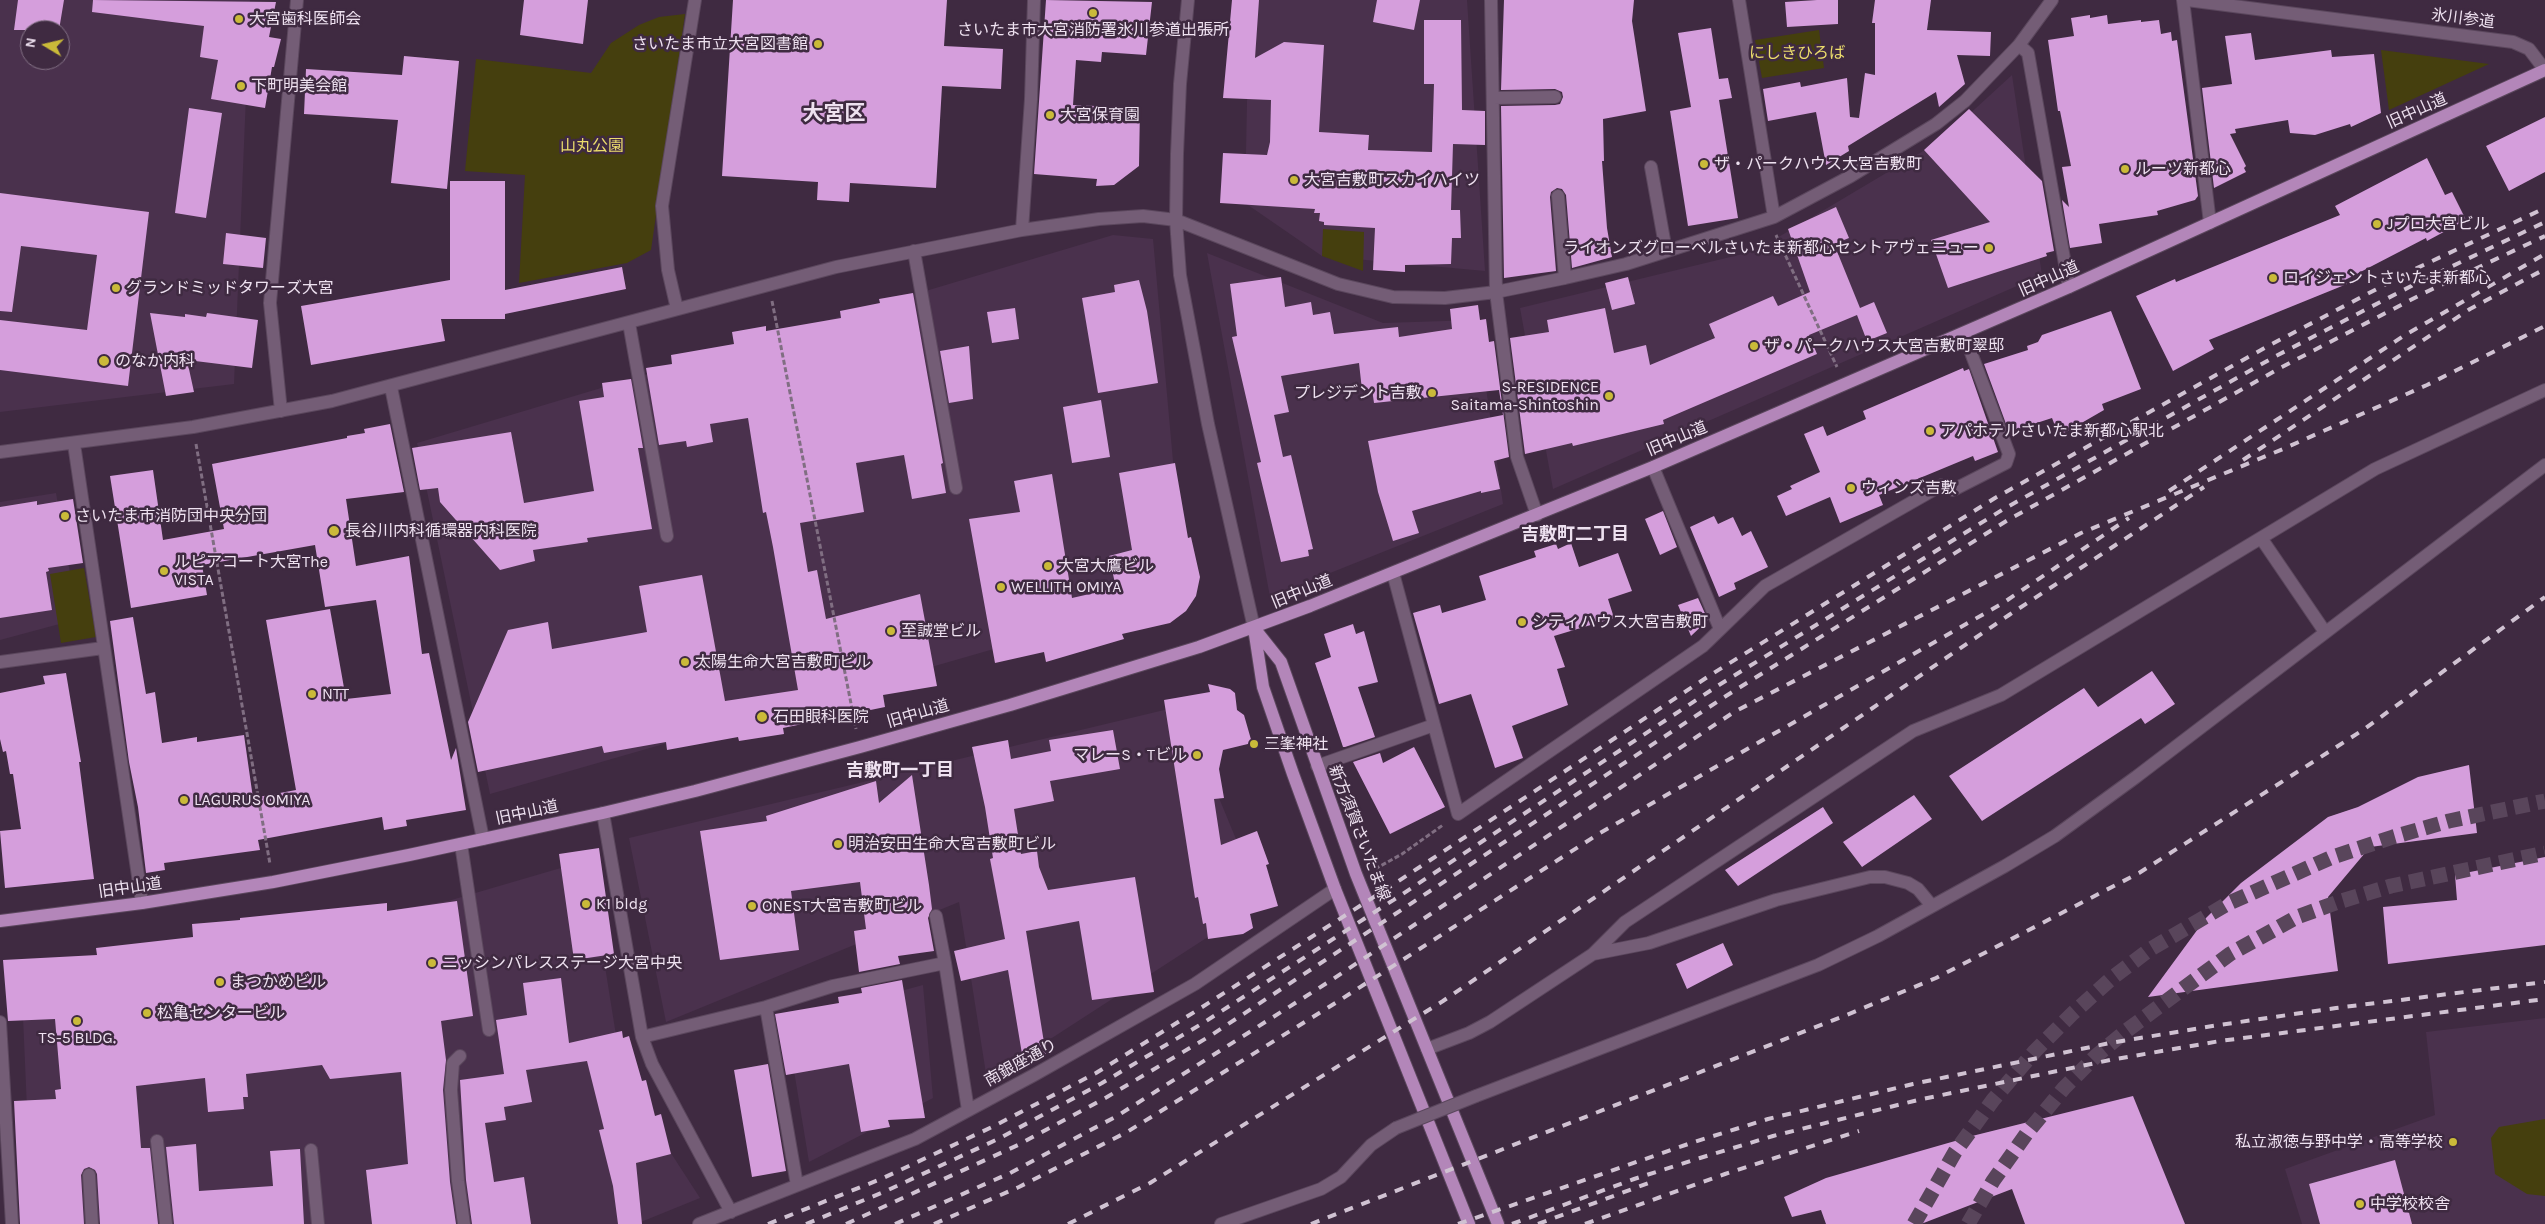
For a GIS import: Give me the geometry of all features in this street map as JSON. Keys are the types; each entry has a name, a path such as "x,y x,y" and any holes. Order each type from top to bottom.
{"main road":[{"name":"旧中山道","path":"0,921 142,903 273,882 461,844 695,792 1020,703 1254,628 1653,468 1964,334 2545,70"},
{"name":"新方須賀さいたま線","path":"1254,628 1282,662 1356,874 1498,1224"},
{"path":"1254,628 1263,687 1335,889 1469,1224"}],"street":[{"path":"281,411 270,303 297,0"},
{"path":"677,309 668,270 662,206 695,0"},
{"path":"1022,230 1031,100 1034,0"},
{"path":"1189,0 1180,84 1176,220 1180,275 1189,332 1254,628"},
{"path":"1491,0 1496,292 1517,457 1537,514"},
{"path":"1739,0 1771,217"},
{"path":"0,452 193,428 281,411 391,387 629,324 768,283 914,251 1080,221 1143,216 1176,220 1338,284 1384,295 1419,299 1496,292 1564,278 1626,264 1771,217 1851,176 1936,124 1965,101 2019,45 2052,0"},
{"path":"2185,0 2210,223"},
{"name":"氷川参道","path":"2185,0 2513,42 2529,49 2545,70"},
{"path":"2019,45 2028,53 2069,287"},
{"path":"1493,98 1555,97"},
{"path":"1651,167 1666,251"},
{"path":"1558,196 1564,278"},
{"path":"914,251 956,488"},
{"path":"629,324 667,536"},
{"path":"1393,573 1458,814 1703,646 1765,586 1942,485 1954,490 2006,463 2009,454 1964,334"},
{"path":"391,387 482,839"},
{"path":"1427,1049 1469,1033 1490,1022 1593,954 1625,922 1913,731 2001,695 2375,469 2545,390"},
{"path":"74,444 142,903"},
{"path":"1221,1224 1321,1188 1341,1177 1371,1145 1396,1128 1818,965 1878,936 1932,906 2054,836 2545,465"},
{"path":"1653,468 1720,629"},
{"path":"2261,538 2325,632"},
{"path":"0,662 103,648"},
{"path":"1317,766 1434,725"},
{"path":"603,813 642,1037 652,1064 731,1212"},
{"path":"461,844 489,1030"},
{"path":"1593,954 1648,943 1776,900 1870,877 1884,877 1908,883 1918,888 1932,906"},
{"name":"南銀座通り","path":"699,1224 915,1139 1195,984 1335,889"},
{"path":"936,916 946,962 968,1110"},
{"path":"642,1037 766,1007 833,986 946,962"},
{"path":"766,1007 797,1185"},
{"path":"0,1022 12,1224"},
{"path":"460,1056 454,1063 451,1090 458,1181 464,1224"},
{"path":"157,1141 166,1224"},
{"path":"311,1150 318,1224"},
{"path":"89,1175 92,1224"}],"path":[{"path":"1771,217 1845,384"},
{"path":"768,283 860,747"},
{"path":"193,428 273,882"},
{"path":"1375,869 1402,854 1458,814"}],"shaded area":[{"path":"0,0 250,0 234,384 0,412"},
{"path":"1249,0 1467,0 1485,271 1322,256 1245,203"},
{"path":"2012,75 2042,275 1553,489 1520,308 1755,251 1940,141"},
{"path":"1113,235 1153,239 1185,594 490,794 417,443"},
{"path":"1207,253 1383,323 1476,320 1503,504 1270,597"},
{"path":"56,493 78,619 0,640 0,502"},
{"path":"1181,706 1262,902 987,1080 959,902 666,1022 629,838"},
{"path":"588,860 623,1079 700,1198 636,1224 32,1224 21,971 448,901"},
{"path":"923,985 933,1098 809,1162 786,1022"},
{"name":"私立淑徳与野中学・高等学校","path":"2545,1018 2545,1224 2302,1224 2285,1169 2435,1115 2426,1032"}],"green space":[{"name":"山丸公園","path":"685,14 651,250 627,263 519,283 525,175 465,171 476,59 591,73 611,43 639,25 659,17"},
{"name":"にしきひろば","path":"1819,30 1824,68 1762,78 1755,40"},
{"path":"2381,50 2489,64 2389,110"},
{"path":"1323,229 1364,232 1363,271 1322,256"},
{"path":"84,568 96,637 61,643 50,574"},
{"path":"2545,1119 2545,1196 2527,1194 2495,1174 2491,1138 2499,1127"}],"building":[{"path":"18,0 64,0 61,20 20,20 20,30 14,30"},
{"path":"93,0 276,2 269,37 281,39 274,67 272,67 265,108 211,99 218,60 200,57 204,26 92,12"},
{"path":"524,0 588,0 583,44 520,35"},
{"path":"733,0 947,0 944,46 1003,49 1001,89 942,86 936,188 850,183 849,202 817,200 818,182 722,176"},
{"path":"1046,0 1152,2 1146,55 1102,52 1101,62 1076,60 1073,105 1140,108 1139,166 1114,185 1096,186 1097,179 1034,174"},
{"path":"1232,0 1259,0 1255,58 1284,42 1324,45 1319,132 1369,135 1368,150 1432,152 1434,84 1424,84 1424,20 1461,20 1462,110 1485,111 1485,145 1453,144 1451,210 1460,210 1461,238 1452,238 1451,264 1405,265 1405,272 1373,270 1375,228 1324,225 1324,222 1319,221 1320,213 1314,213 1315,209 1220,203 1223,153 1267,155 1270,142 1271,100 1223,98"},
{"path":"1377,0 1420,0 1414,30 1373,22"},
{"path":"1504,0 1634,0 1632,21 1646,111 1603,119 1604,161 1602,161 1607,228 1612,257 1572,268 1566,195 1562,189 1557,188 1551,192 1550,197 1556,271 1504,278 1501,106 1555,105 1560,104 1563,97 1562,92 1555,89 1501,90"},
{"path":"1838,0 1838,24 1787,27 1785,2"},
{"path":"1875,0 1931,0 1927,30 1991,32 1990,56 1957,55 1965,84 1939,107 1936,92 1848,146 1849,151 1826,165 1816,112 1768,121 1763,89 1800,82 1801,87 1847,78 1850,117 1859,118 1865,73 1875,75 1875,23 1872,23"},
{"path":"2090,15 2090,18 2107,15 2108,24 2159,20 2161,34 2171,32 2172,41 2177,40 2198,196 2195,200 2157,211 2158,215 2099,224 2102,243 2070,248 2062,200 2069,207 2062,167 2071,166 2060,111 2058,111 2048,40 2074,36 2071,18"},
{"name":"ザ・パークハウス大宮吉敷町","path":"1711,28 1719,79 1728,78 1732,98 1719,100 1738,218 1688,226 1670,111 1691,107 1678,33"},
{"path":"2251,33 2255,60 2331,50 2332,57 2374,54 2381,113 2351,127 2350,124 2315,135 2290,133 2288,120 2235,129 2236,133 2230,134 2246,166 2244,168 2246,172 2214,188 2202,88 2232,84 2225,36"},
{"path":"404,56 459,61 447,189 391,183 398,120 304,114 306,69 402,75"},
{"path":"189,108 222,113 206,218 175,213"},
{"path":"1969,109 2042,181 2054,251 2046,253 2047,256 1948,288 1931,240 1990,222 1924,150"},
{"path":"2545,117 2545,172 2509,191 2486,146"},
{"path":"2427,158 2445,195 2452,192 2466,220 2427,241 2426,238 2345,280 2347,284 2209,340 2214,349 2173,371 2136,296 2175,279 2176,282 2340,215 2335,206"},
{"path":"450,181 505,181 505,290 622,267 626,289 505,314 505,319 441,319 445,341 311,365 301,306 450,280"},
{"name":"グランドミッドタワーズ大宮","path":"0,193 149,212 128,386 0,370 0,320 87,330 97,255 21,246 12,312 0,311"},
{"path":"1836,207 1849,238 1834,244 1860,308 1874,302 1887,333 1867,341 1857,315 1809,335 1817,354 1663,420 1664,424 1573,446 1572,443 1525,454 1510,338 1549,332 1547,320 1605,308 1614,353 1646,345 1650,365 1715,338 1709,324 1773,296 1778,306 1810,292 1788,229"},
{"path":"226,233 266,238 263,268 223,264"},
{"path":"1281,277 1285,307 1311,302 1313,315 1330,312 1334,334 1398,327 1399,337 1452,329 1450,309 1478,305 1480,320 1486,319 1489,342 1494,341 1509,457 1494,461 1500,489 1481,493 1481,491 1412,511 1419,533 1393,541 1378,492 1368,441 1503,415 1499,390 1374,403 1372,389 1362,390 1359,363 1281,376 1289,412 1274,415 1283,457 1291,455 1313,549 1308,550 1309,556 1281,562 1257,463 1261,462 1232,337 1237,336 1230,284"},
{"path":"1628,277 1635,304 1612,310 1605,283"},
{"path":"1139,280 1147,311 1158,383 1098,393 1082,298 1115,292 1114,285"},
{"path":"913,293 943,463 941,464 946,493 912,499 904,455 856,463 864,512 800,523 808,572 817,570 826,619 920,594 937,686 883,695 885,707 783,728 784,734 739,741 738,737 667,750 666,742 604,753 602,746 478,772 468,722 508,630 548,622 552,649 647,632 639,586 702,575 725,701 798,690 773,547 766,512 763,513 748,418 710,424 713,442 687,447 686,441 659,445 646,368 672,364 671,355 734,344 732,332 766,326 766,331 841,318 840,311 880,303 879,299"},
{"path":"1015,308 1019,339 992,343 987,312"},
{"path":"2111,311 2141,389 2102,404 2104,410 2059,436 2052,418 2009,432 1984,364 2028,350 2027,346 2038,342 2042,335"},
{"path":"150,313 206,317 207,313 258,320 252,368 187,360 194,392 166,396"},
{"path":"969,346 973,399 949,403 940,351"},
{"path":"1963,368 1964,371 1969,369 1998,452 1975,461 1973,456 1879,495 1883,505 1840,523 1830,497 1786,516 1777,496 1792,489 1790,486 1820,472 1804,434 1823,426 1827,436 1866,419 1863,411"},
{"path":"631,379 643,448 638,448 652,529 587,538 588,542 533,550 535,561 500,570 440,502 438,488 420,490 412,448 511,432 524,503 594,491 579,401 604,397 602,383"},
{"path":"1101,400 1110,457 1072,463 1063,407"},
{"path":"390,424 404,492 346,499 356,566 409,556 422,654 429,653 451,760 456,748 466,810 406,820 407,826 384,830 382,817 258,840 260,850 164,863 165,870 146,873 110,621 133,617 146,694 155,692 162,743 197,737 197,742 244,735 253,798 296,790 266,620 330,609 346,699 391,694 376,600 325,607 315,545 202,565 207,595 131,608 110,476 153,470 163,540 224,529 212,464 347,438 347,436 365,433 364,429"},
{"path":"1175,463 1188,538 1191,537 1200,577 1196,596 1186,611 1170,623 1122,634 1124,639 1046,662 1044,652 995,663 969,519 1020,512 1014,481 1052,474 1072,598 1116,588 1109,556 1132,550 1119,473"},
{"path":"73,499 83,563 48,568 49,571 46,572 52,610 0,618 0,507 37,501 37,505"},
{"path":"1663,511 1677,547 1660,555 1645,519"},
{"path":"1714,516 1718,524 1733,517 1742,536 1751,531 1768,567 1734,583 1736,589 1719,597 1690,527"},
{"path":"1571,543 1579,567 1618,553 1632,591 1608,599 1614,618 1554,636 1565,667 1557,669 1568,705 1512,726 1523,758 1495,768 1471,694 1439,704 1413,613 1440,605 1442,613 1486,600 1479,576 1536,557 1534,551 1556,544 1558,549"},
{"path":"1698,598 1708,620 1691,636 1678,605"},
{"path":"1353,624 1356,634 1364,631 1378,682 1358,687 1375,737 1343,747 1315,663 1331,657 1324,634"},
{"path":"2152,671 2175,704 2145,724 2141,718 1982,821 1949,776 2084,688 2098,707"},
{"path":"66,673 81,762 79,762 94,879 5,888 0,831 21,829 13,774 10,774 6,751 3,752 0,739 0,693 45,684 43,676"},
{"path":"1208,684 1230,689 1235,693 1237,710 1244,715 1252,743 1223,750 1219,769 1224,798 1214,799 1221,845 1257,831 1269,864 1266,865 1278,906 1250,914 1253,928 1243,934 1208,939 1206,923 1203,924 1198,897 1195,898 1164,700 1210,692"},
{"path":"1113,730 1120,769 1050,781 1054,801 1014,809 1021,854 1037,851 1039,867 1048,890 1135,877 1154,992 1092,1000 1079,921 1026,931 1046,1055 1024,1066 1008,970 961,981 954,951 1005,939 990,859 993,858 985,807 972,747 1008,740 1011,759 1051,751 1049,740"},
{"path":"1414,747 1445,807 1390,834 1353,762 1380,753 1383,763"},
{"path":"2469,765 2477,833 2370,847 2328,897 2338,971 2148,997 2206,918 2241,883 2328,817 2358,807 2418,777"},
{"path":"912,775 932,909 928,918 934,951 898,956 900,964 859,972 854,931 866,929 860,882 791,891 799,950 720,960 700,831 767,821 766,816 876,781 879,803"},
{"path":"1914,795 1932,819 1862,867 1843,842"},
{"path":"1823,807 1833,823 1738,886 1725,870"},
{"name":"K1 bldg","path":"599,848 614,954 574,960 559,854"},
{"path":"2545,857 2545,945 2388,964 2383,907 2457,900 2455,875"},
{"path":"457,901 473,1016 441,1021 446,1060 443,1090 450,1182 456,1224 372,1224 366,1170 408,1164 401,1072 330,1079 322,1065 246,1074 248,1097 243,1097 244,1109 208,1112 205,1078 136,1086 141,1148 150,1148 158,1224 100,1224 97,1174 95,1170 89,1167 84,1169 81,1175 84,1224 20,1224 14,1101 56,1099 55,1090 61,1089 55,1019 8,1021 3,960 97,955 96,948 193,937 192,924 387,903 387,911"},
{"path":"1723,943 1733,965 1687,989 1676,964"},
{"path":"561,978 569,1043 622,1031 623,1038 629,1036 642,1081 646,1080 655,1116 661,1114 671,1154 636,1163 642,1224 618,1224 613,1186 599,1130 604,1129 587,1061 526,1070 532,1102 504,1107 506,1120 485,1123 494,1182 524,1177 531,1224 472,1224 466,1180 460,1080 504,1074 496,1020 527,1015 523,983"},
{"path":"902,980 925,1118 888,1120 890,1127 861,1132 849,1064 786,1075 775,1014 839,1003 838,997 862,993 861,988"},
{"path":"768,1064 786,1171 752,1177 734,1070"},
{"path":"2133,1096 2185,1224 2025,1224 2012,1189 1921,1224 1826,1224 1821,1210 1792,1217 1784,1197 1826,1178 1976,1135"},
{"path":"196,1144 199,1191 273,1186 270,1151 300,1149 304,1224 174,1224 166,1147"},
{"name":"中学校校舎","path":"2395,1160 2412,1224 2320,1224 2309,1184"}],"tunnel":[{"path":"1914,1224 1955,1152 1993,1100 2035,1051 2112,978 2149,950 2227,904 2330,858 2449,821 2545,801"},
{"path":"1968,1224 1993,1181 2027,1133 2064,1088 2096,1056 2126,1031 2230,954 2297,917 2338,902 2391,886 2545,853"}],"railway":[{"path":"768,1224 881,1179 992,1127 1096,1073 1391,886 1712,674 1995,498 2270,345 2413,270 2545,208"},
{"path":"806,1224 886,1191 998,1139 1102,1083 1203,1023 1719,685 2002,510 2276,356 2419,282 2545,222"},
{"path":"846,1224 1018,1145 1107,1097 1210,1036 1726,696 2008,520 2282,367 2424,293 2545,236"},
{"path":"2169,491 2405,335 2545,254"},
{"path":"2243,460 2470,309 2545,269"},
{"path":"895,1224 1010,1173 1117,1116 1330,981 1734,712 2081,533 2283,449 2427,385 2545,326"},
{"path":"1068,1224 1150,1183 1443,1001 2009,615 2204,487"},
{"path":"934,1224 1019,1187 1127,1132 1337,1002 1600,833 2003,603 2129,518"},
{"path":"1311,1224 1844,1016 1936,978 2139,873 2363,730 2545,597"},
{"path":"1458,1224 1694,1142 1768,1119 1913,1084 2110,1043 2219,1025 2336,1008 2545,982"},
{"path":"1512,1224 1634,1179 1700,1158 1773,1136 1918,1100 2110,1060 2220,1041 2545,999"},
{"path":"1585,1224 1725,1174 1859,1131"},
{"path":"1538,1224 1654,1181"}],"place":[{"name":"さいたま市大宮消防署氷川参道出張所","path":"1093,13"},
{"name":"大宮歯科医師会","path":"239,19"},
{"name":"さいたま市立大宮図書館","path":"818,44"},
{"name":"下町明美会館","path":"241,86"},
{"name":"大宮保育園","path":"1050,115"},
{"name":"ザ・パークハウス大宮吉敷町","path":"1704,164"},
{"name":"ルーツ新都心","path":"2125,169"},
{"name":"大宮吉敷町スカイハイツ","path":"1294,180"},
{"name":"Jプロ大宮ビル","path":"2377,224"},
{"name":"ライオンズグローベルさいたま新都心セントアヴェニュー","path":"1989,248"},
{"name":"ロイジェントさいたま新都心","path":"2273,278"},
{"name":"グランドミッドタワーズ大宮","path":"116,288"},
{"name":"ザ・パークハウス大宮吉敷町翠邸","path":"1754,346"},
{"name":"のなか内科","path":"104,361"},
{"name":"プレジデント吉敷","path":"1432,393"},
{"name":"S-RESIDENCE Saitama-Shintoshin","path":"1609,396"},
{"name":"アパホテルさいたま新都心駅北","path":"1930,431"},
{"name":"ウィンズ吉敷","path":"1851,488"},
{"name":"さいたま市消防団中央分団","path":"65,516"},
{"name":"長谷川内科循環器内科医院","path":"334,531"},
{"name":"大宮大鷹ビル","path":"1048,566"},
{"name":"ルピアコート大宮The VISTA","path":"164,571"},
{"name":"WELLITH OMIYA","path":"1001,587"},
{"name":"シティハウス大宮吉敷町","path":"1522,622"},
{"name":"至誠堂ビル","path":"891,631"},
{"name":"太陽生命大宮吉敷町ビル","path":"685,662"},
{"name":"NTT","path":"312,694"},
{"name":"石田眼科医院","path":"762,717"},
{"name":"三峯神社","path":"1254,744"},
{"name":"マレーS・Tビル","path":"1197,755"},
{"name":"LAGURUS OMIYA","path":"184,800"},
{"name":"明治安田生命大宮吉敷町ビル","path":"838,844"},
{"name":"K1 bldg","path":"586,904"},
{"name":"ONEST大宮吉敷町ビル","path":"752,906"},
{"name":"ニッシンパレスステージ大宮中央","path":"432,963"},
{"name":"まつかめビル","path":"220,982"},
{"name":"松亀センタービル","path":"147,1013"},
{"name":"TS-5 BLDG.","path":"77,1021"},
{"name":"私立淑徳与野中学・高等学校","path":"2453,1142"},
{"name":"中学校校舎","path":"2360,1204"}],"district":[{"name":"大宮区","path":"834,114"},
{"name":"吉敷町二丁目","path":"1575,535"},
{"name":"吉敷町一丁目","path":"900,771"}]}
